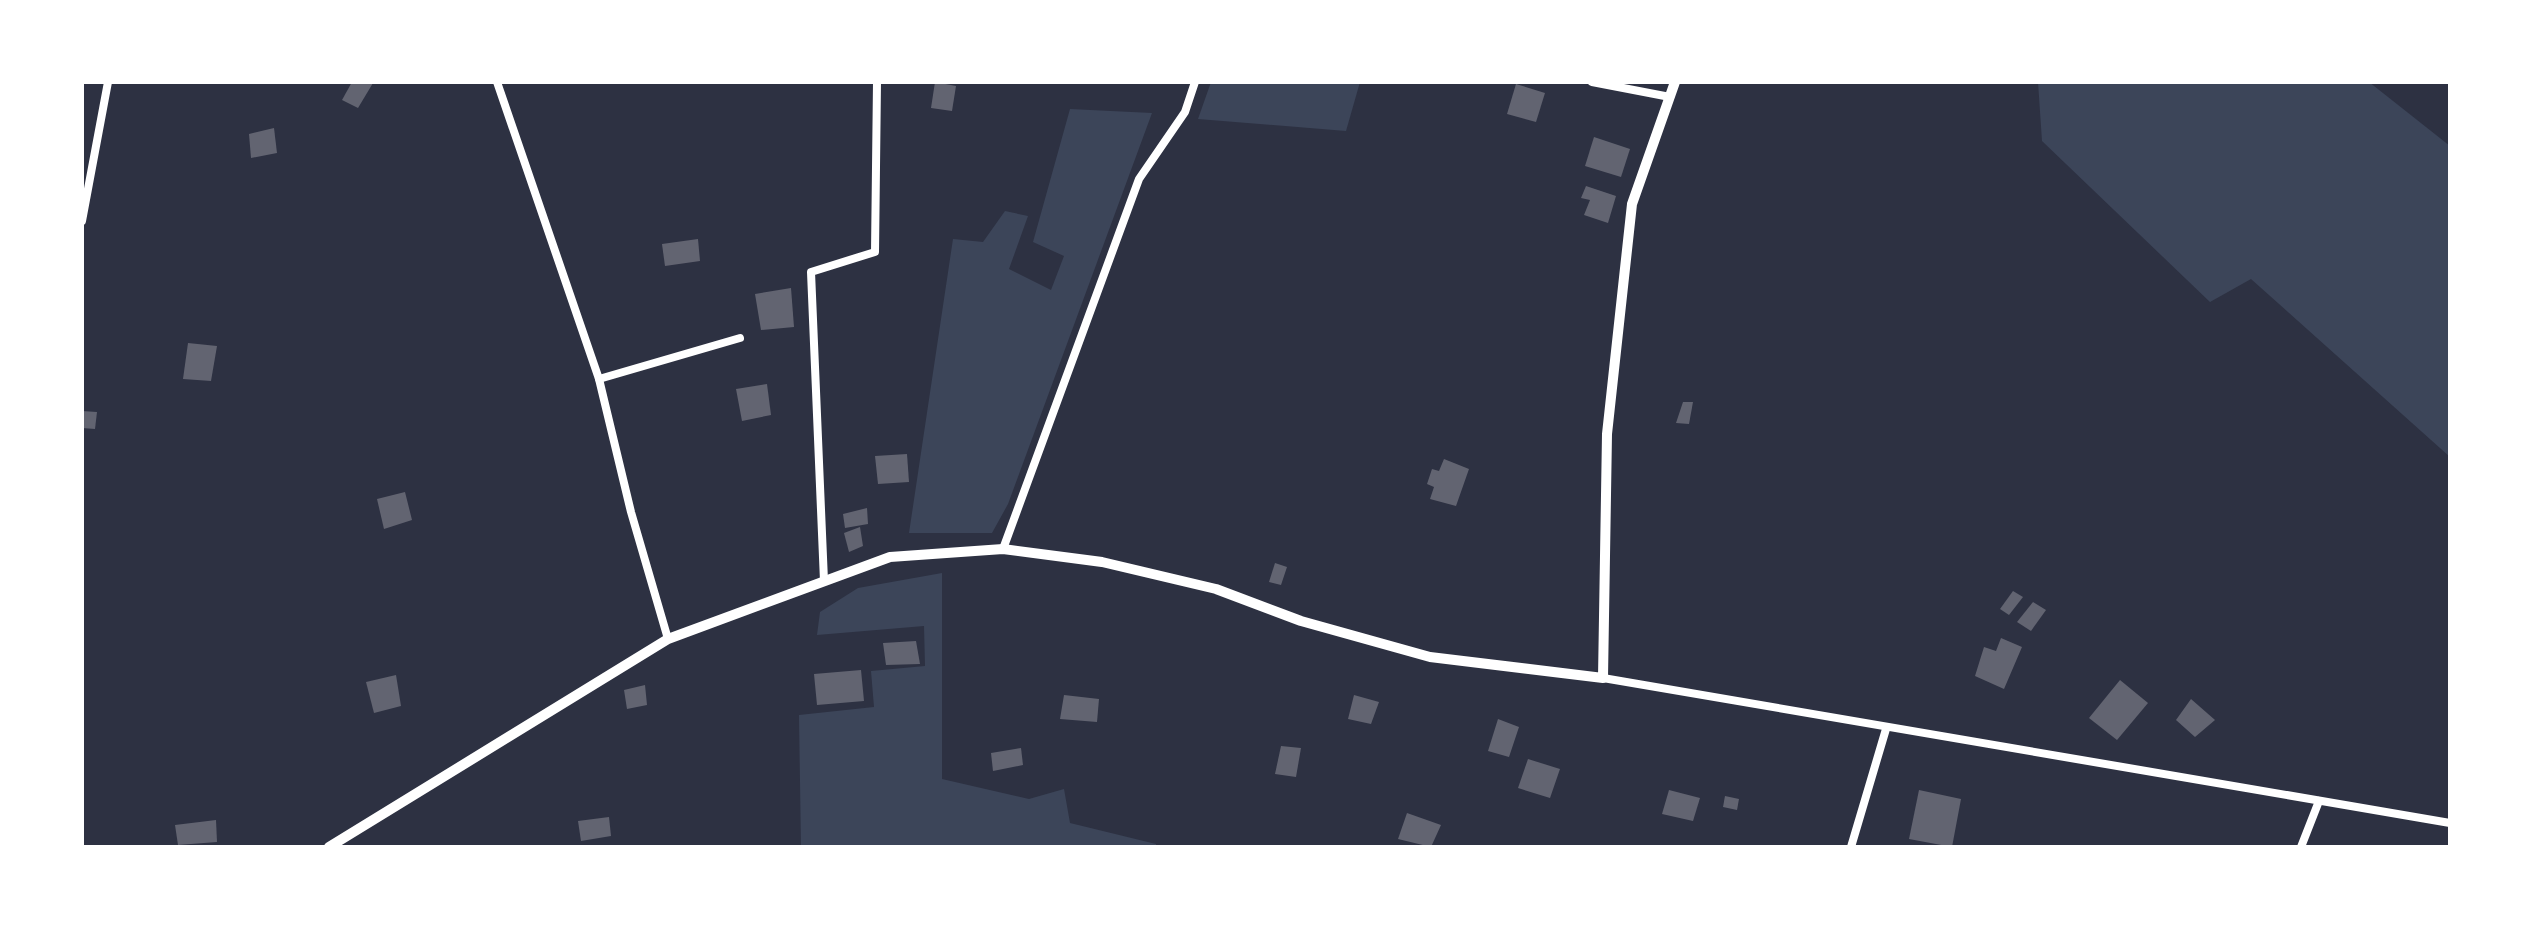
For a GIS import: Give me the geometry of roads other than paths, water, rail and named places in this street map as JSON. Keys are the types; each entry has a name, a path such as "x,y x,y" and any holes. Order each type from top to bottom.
{"street":[{"path":"82,221 108,82"},
{"path":"497,82 599,379 631,512 668,639"},
{"path":"824,581 811,272 875,252 877,82"},
{"path":"1003,549 1139,179 1185,112 1195,82"},
{"path":"1592,82 1670,97"},
{"path":"1603,678 1607,434 1632,204 1675,82"},
{"path":"599,379 740,338"},
{"path":"329,847 668,639 890,557 1003,549 1102,562 1216,589 1301,621 1430,657 1603,678 1886,729 2450,823"},
{"path":"1851,847 1886,729"},
{"path":"2301,847 2319,801"}]}
